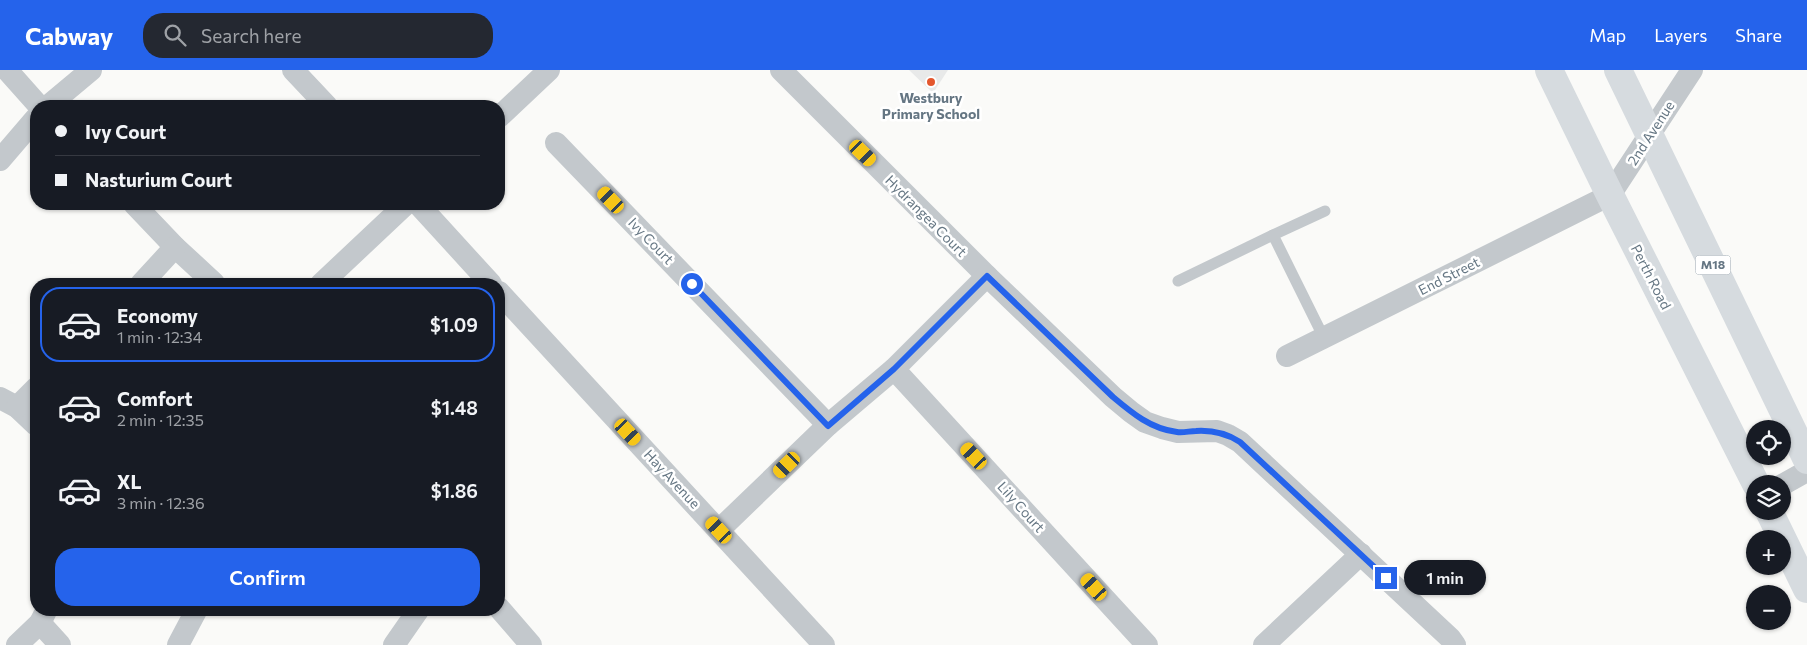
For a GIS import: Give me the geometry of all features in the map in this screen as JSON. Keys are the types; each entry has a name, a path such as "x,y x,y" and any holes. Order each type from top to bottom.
{"main road":[{"name":"Perth Road","path":"1549,70 1751,475"},
{"name":"M18","path":"1618,70 1807,460"},
{"path":"1773,520 1807,589"}],"street":[{"path":"7,70 34,100"},
{"path":"55,100 91,70"},
{"path":"293,70 321,100"},
{"path":"505,111 550,70"},
{"name":"Hydrangea Court","path":"781,70 987,276 1113,397 1145,422 1178,432 1217,431 1240,442 1450,638 1455,645"},
{"name":"2nd Avenue","path":"1610,195 1692,70"},
{"path":"0,160 30,125"},
{"name":"Ivy Court","path":"556,144 828,426"},
{"name":"End Street","path":"1288,356 1610,195"},
{"path":"140,210 175,247 210,278"},
{"path":"327,278 400,210"},
{"path":"424,210 486,278"},
{"path":"147,278 175,247"},
{"path":"719,530 828,426 894,369 987,276"},
{"name":"Hay Avenue","path":"505,298 824,645"},
{"name":"Lily Court","path":"894,369 1147,645"},
{"path":"30,391 8,402 30,420"},
{"path":"1791,480 1807,471"},
{"path":"1264,645 1361,554"},
{"path":"505,615 531,645"},
{"path":"17,645 44,616 60,645"},
{"path":"178,645 193,616"},
{"path":"394,645 414,616"}],"lane":[{"path":"1178,281 1325,210"},
{"path":"1273,236 1324,338"}],"shaded area":[{"name":"Westbury Primary School","path":"909,70 948,70 933,93"}],"place":[{"name":"Westbury Primary School","path":"931,82"}],"route":[{"path":"692,284 828,426 894,369 987,276 1131,412 1145,422 1162,428 1178,432 1217,431 1240,442 1386,578"}]}
